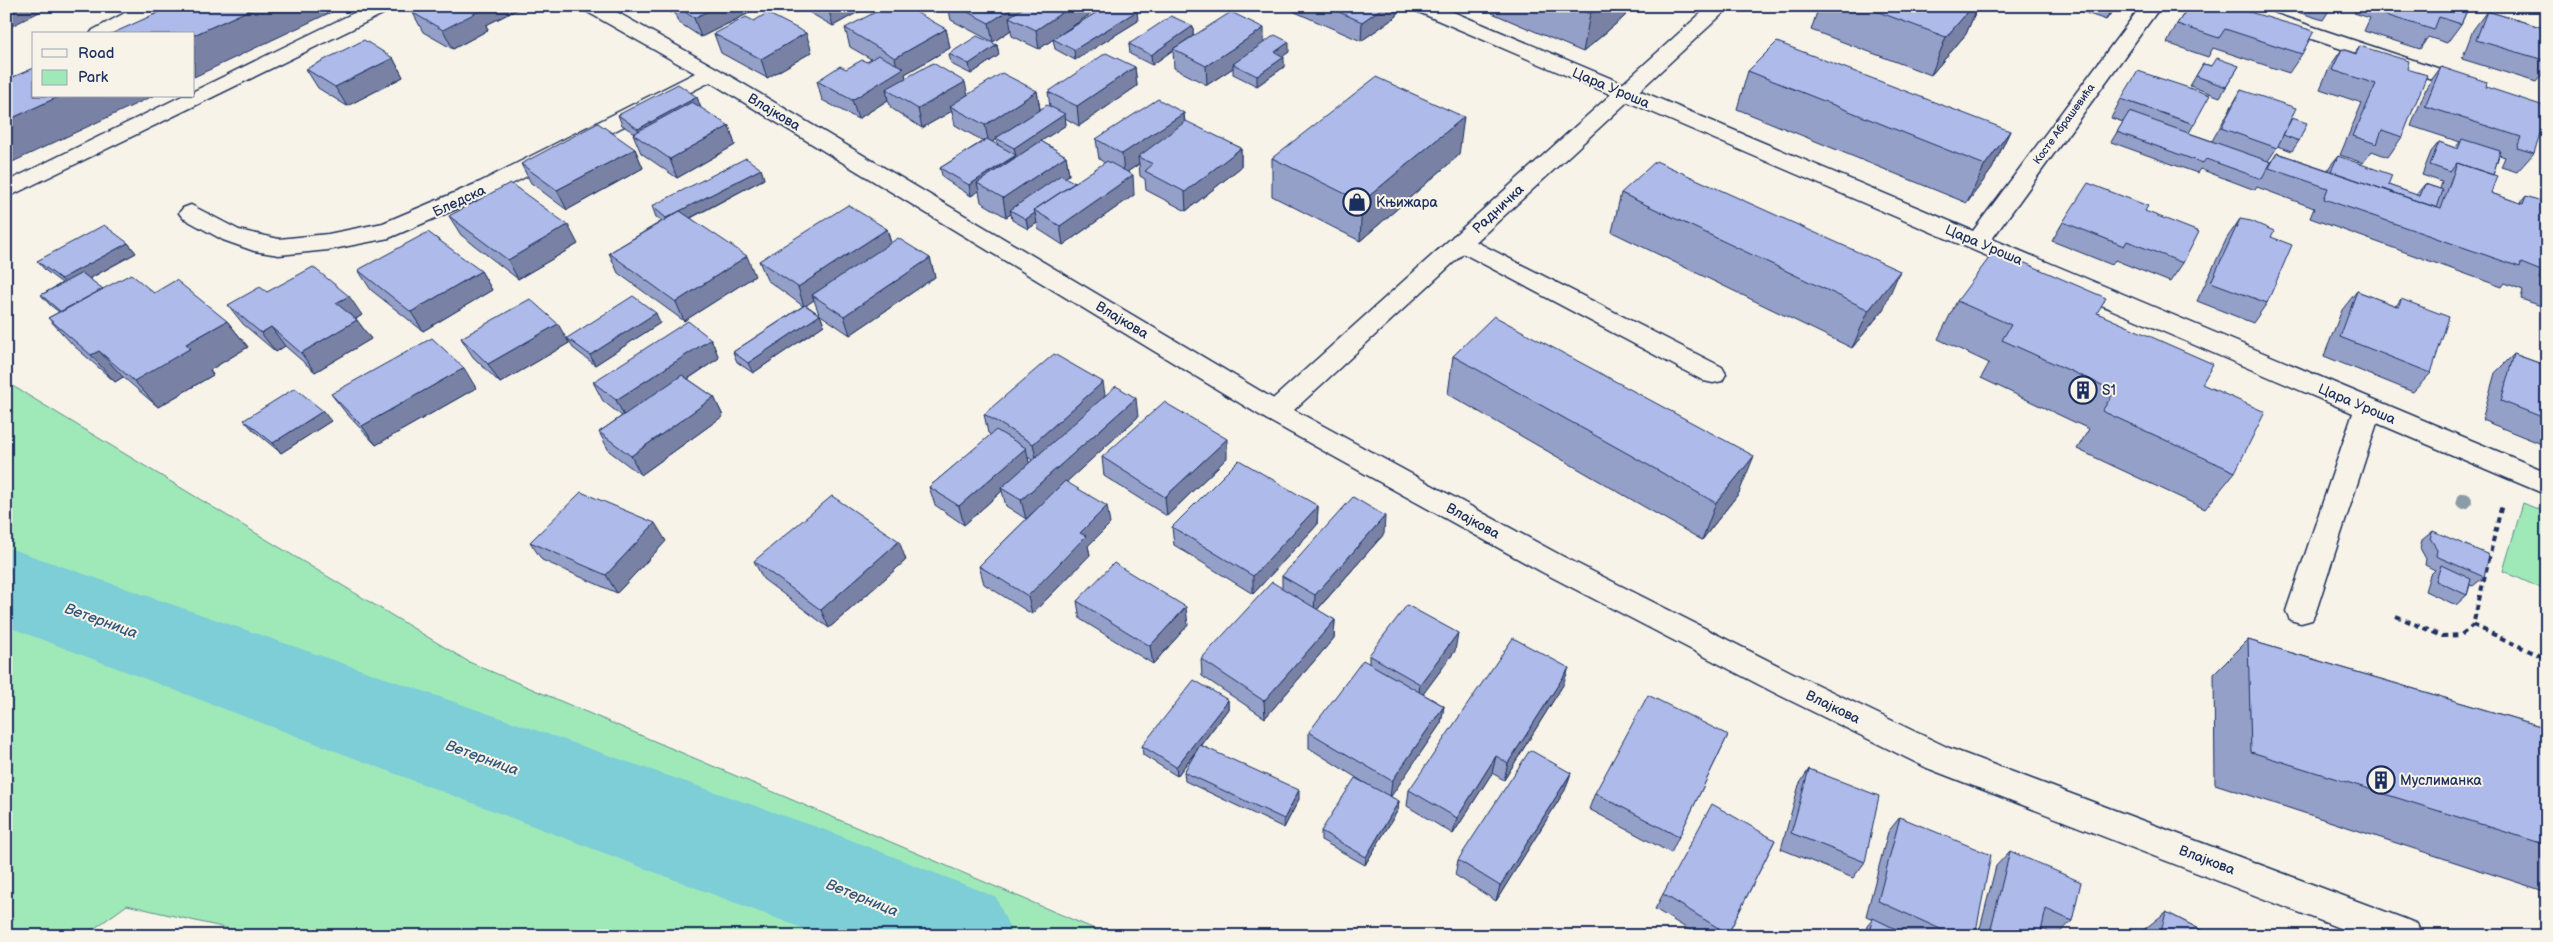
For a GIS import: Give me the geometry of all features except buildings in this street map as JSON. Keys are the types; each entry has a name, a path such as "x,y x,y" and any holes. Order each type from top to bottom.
{"street":[{"path":"104,32 154,6"},
{"path":"6,191 384,6"},
{"name":"Влајкова","path":"591,6 711,73 1276,412 1552,564 1786,684 1938,758 2405,936"},
{"name":"Цара Уроша","path":"1421,6 2547,484"},
{"name":"Радничка","path":"1276,412 1721,6"},
{"name":"Косте Абрашевића","path":"1977,242 2151,6"},
{"path":"2231,6 2491,92"},
{"name":"Бледска","path":"191,213 231,235 254,243 279,247 328,242 389,230 488,187 711,73"},
{"path":"1461,242 1713,374"},
{"path":"2301,611 2368,409"}],"path":[{"path":"2396,616 2442,636 2461,635 2473,625 2510,469"},
{"path":"2473,625 2547,659"}],"green space":[{"path":"6,382 469,662 1111,936 260,936 127,905 84,936 6,936"},
{"path":"2523,503 2547,513 2547,591 2503,571"}],"waterway":[{"name":"Ветерница","path":"6,586 828,884 956,936"}],"place":[{"name":"Књижара","path":"1357,202"},
{"name":"S1","path":"2083,390"},
{"name":"Муслиманка","path":"2381,780"}]}
